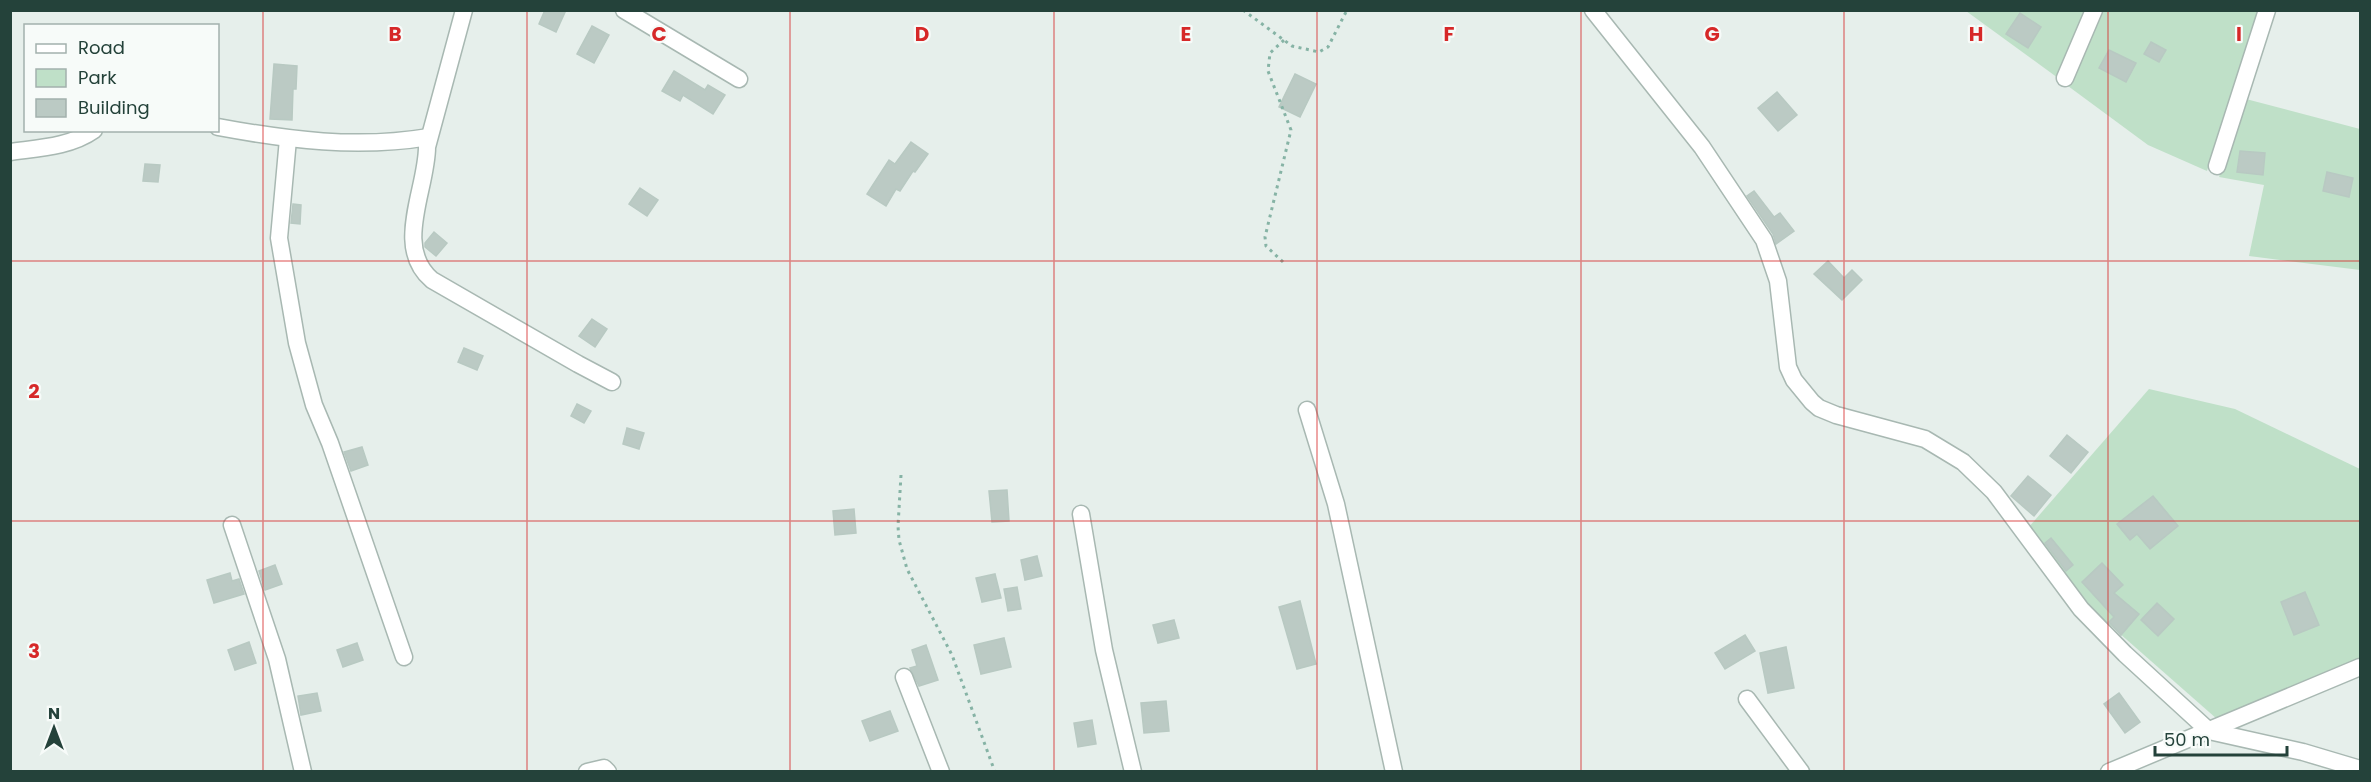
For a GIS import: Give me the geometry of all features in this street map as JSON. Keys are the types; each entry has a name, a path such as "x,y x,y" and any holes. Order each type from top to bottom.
{"street":[{"path":"464,10 429,137 414,231 415,259 424,273 432,280 612,382"},
{"path":"624,10 740,79"},
{"path":"1593,10 1702,147 1764,240 1778,281 1788,367 1802,393 1820,408 1858,422 1924,439 1963,462 1994,492 2055,577 2094,624 2209,731 2303,752 2361,770"},
{"path":"2065,78 2094,10"},
{"path":"2217,166 2267,10"},
{"path":"219,127 288,139 322,142 379,143 429,137"},
{"path":"10,152 65,143 91,132"},
{"path":"288,139 279,238 297,343 314,405 404,657"},
{"path":"1307,410 1336,504 1394,771"},
{"path":"1081,514 1104,650 1133,771"},
{"path":"232,525 277,659 303,771"},
{"path":"2109,771 2361,667"},
{"path":"904,677 941,771"},
{"path":"1746,699 1801,771"},
{"path":"587,771 598,768 608,771"}],"path":[{"path":"1243,10 1292,46 1318,52 1328,47 1347,10"},
{"path":"1283,262 1266,246 1265,237 1291,130 1268,71 1270,53 1284,40"},
{"path":"901,475 898,533 907,569 943,635 995,771"}],"green space":[{"path":"1966,11 2086,11 2058,78"},
{"path":"2100,11 2259,11 2207,171 2148,145 2068,86"},
{"path":"2246,99 2360,129 2360,270 2249,256 2264,185 2219,177"},
{"path":"2149,389 2235,409 2360,469 2360,659 2217,719 2102,618 2082,597 2028,528"}],"building":[{"path":"545,10 566,10 556,32 539,24"},
{"path":"2020,13 2041,27 2028,48 2006,34"},
{"path":"592,26 609,35 594,63 577,54"},
{"path":"2151,42 2166,50 2159,62 2144,54"},
{"path":"2109,50 2136,63 2126,82 2099,68"},
{"path":"274,64 297,66 296,89 293,89 292,120 270,119"},
{"path":"674,71 705,90 708,85 725,95 713,114 683,95 680,101 662,91"},
{"path":"1295,74 1316,84 1300,117 1279,107"},
{"path":"1777,92 1797,115 1778,131 1758,108"},
{"path":"911,142 928,154 900,191 896,189 886,206 867,194 889,160 895,164"},
{"path":"2240,151 2265,153 2263,175 2237,172"},
{"path":"145,164 160,165 158,182 143,181"},
{"path":"2327,172 2353,178 2349,197 2323,191"},
{"path":"640,188 658,200 647,216 629,204"},
{"path":"1754,191 1774,217 1780,213 1794,231 1776,244 1773,234 1747,196"},
{"path":"293,204 301,205 300,224 291,223"},
{"path":"434,232 447,243 436,256 425,247 425,243"},
{"path":"1828,261 1844,278 1852,270 1862,280 1842,300 1814,274"},
{"path":"592,319 607,329 595,347 579,336"},
{"path":"464,348 483,356 477,370 458,362"},
{"path":"577,404 591,411 584,423 571,416"},
{"path":"627,428 644,433 639,449 623,444"},
{"path":"2067,435 2088,452 2071,473 2050,456"},
{"path":"362,447 368,465 351,471 344,452"},
{"path":"2028,476 2051,495 2034,516 2011,496"},
{"path":"1007,490 1009,521 992,522 989,491"},
{"path":"2153,496 2178,526 2150,549 2137,534 2130,540 2117,524"},
{"path":"854,509 856,533 835,535 833,511"},
{"path":"2051,538 2073,565 2066,571 2045,543"},
{"path":"1037,556 1042,576 1025,580 1021,560"},
{"path":"2102,563 2123,585 2114,593 2139,614 2121,635 2109,622 2114,617 2082,582"},
{"path":"275,565 282,584 265,590 259,571"},
{"path":"230,573 232,581 239,579 244,594 214,603 207,580"},
{"path":"995,574 1001,598 982,602 976,578"},
{"path":"1017,587 1021,609 1008,611 1004,589"},
{"path":"2305,592 2319,625 2294,635 2281,602"},
{"path":"1300,601 1316,664 1297,669 1279,607"},
{"path":"2157,603 2174,619 2158,636 2141,620"},
{"path":"1174,620 1179,638 1158,643 1153,625"},
{"path":"1745,635 1755,651 1725,669 1715,653"},
{"path":"1004,638 1011,667 981,674 974,645"},
{"path":"249,642 256,663 235,670 228,650"},
{"path":"357,643 363,660 343,667 337,650"},
{"path":"926,645 938,680 919,686 910,668 917,666 912,650"},
{"path":"1786,647 1794,688 1768,693 1760,653"},
{"path":"317,693 321,711 301,715 298,696"},
{"path":"2119,693 2140,722 2125,733 2104,704"},
{"path":"1166,701 1169,731 1144,733 1141,703"},
{"path":"890,711 898,731 870,741 862,721"},
{"path":"1092,720 1096,744 1078,747 1074,723"}]}
